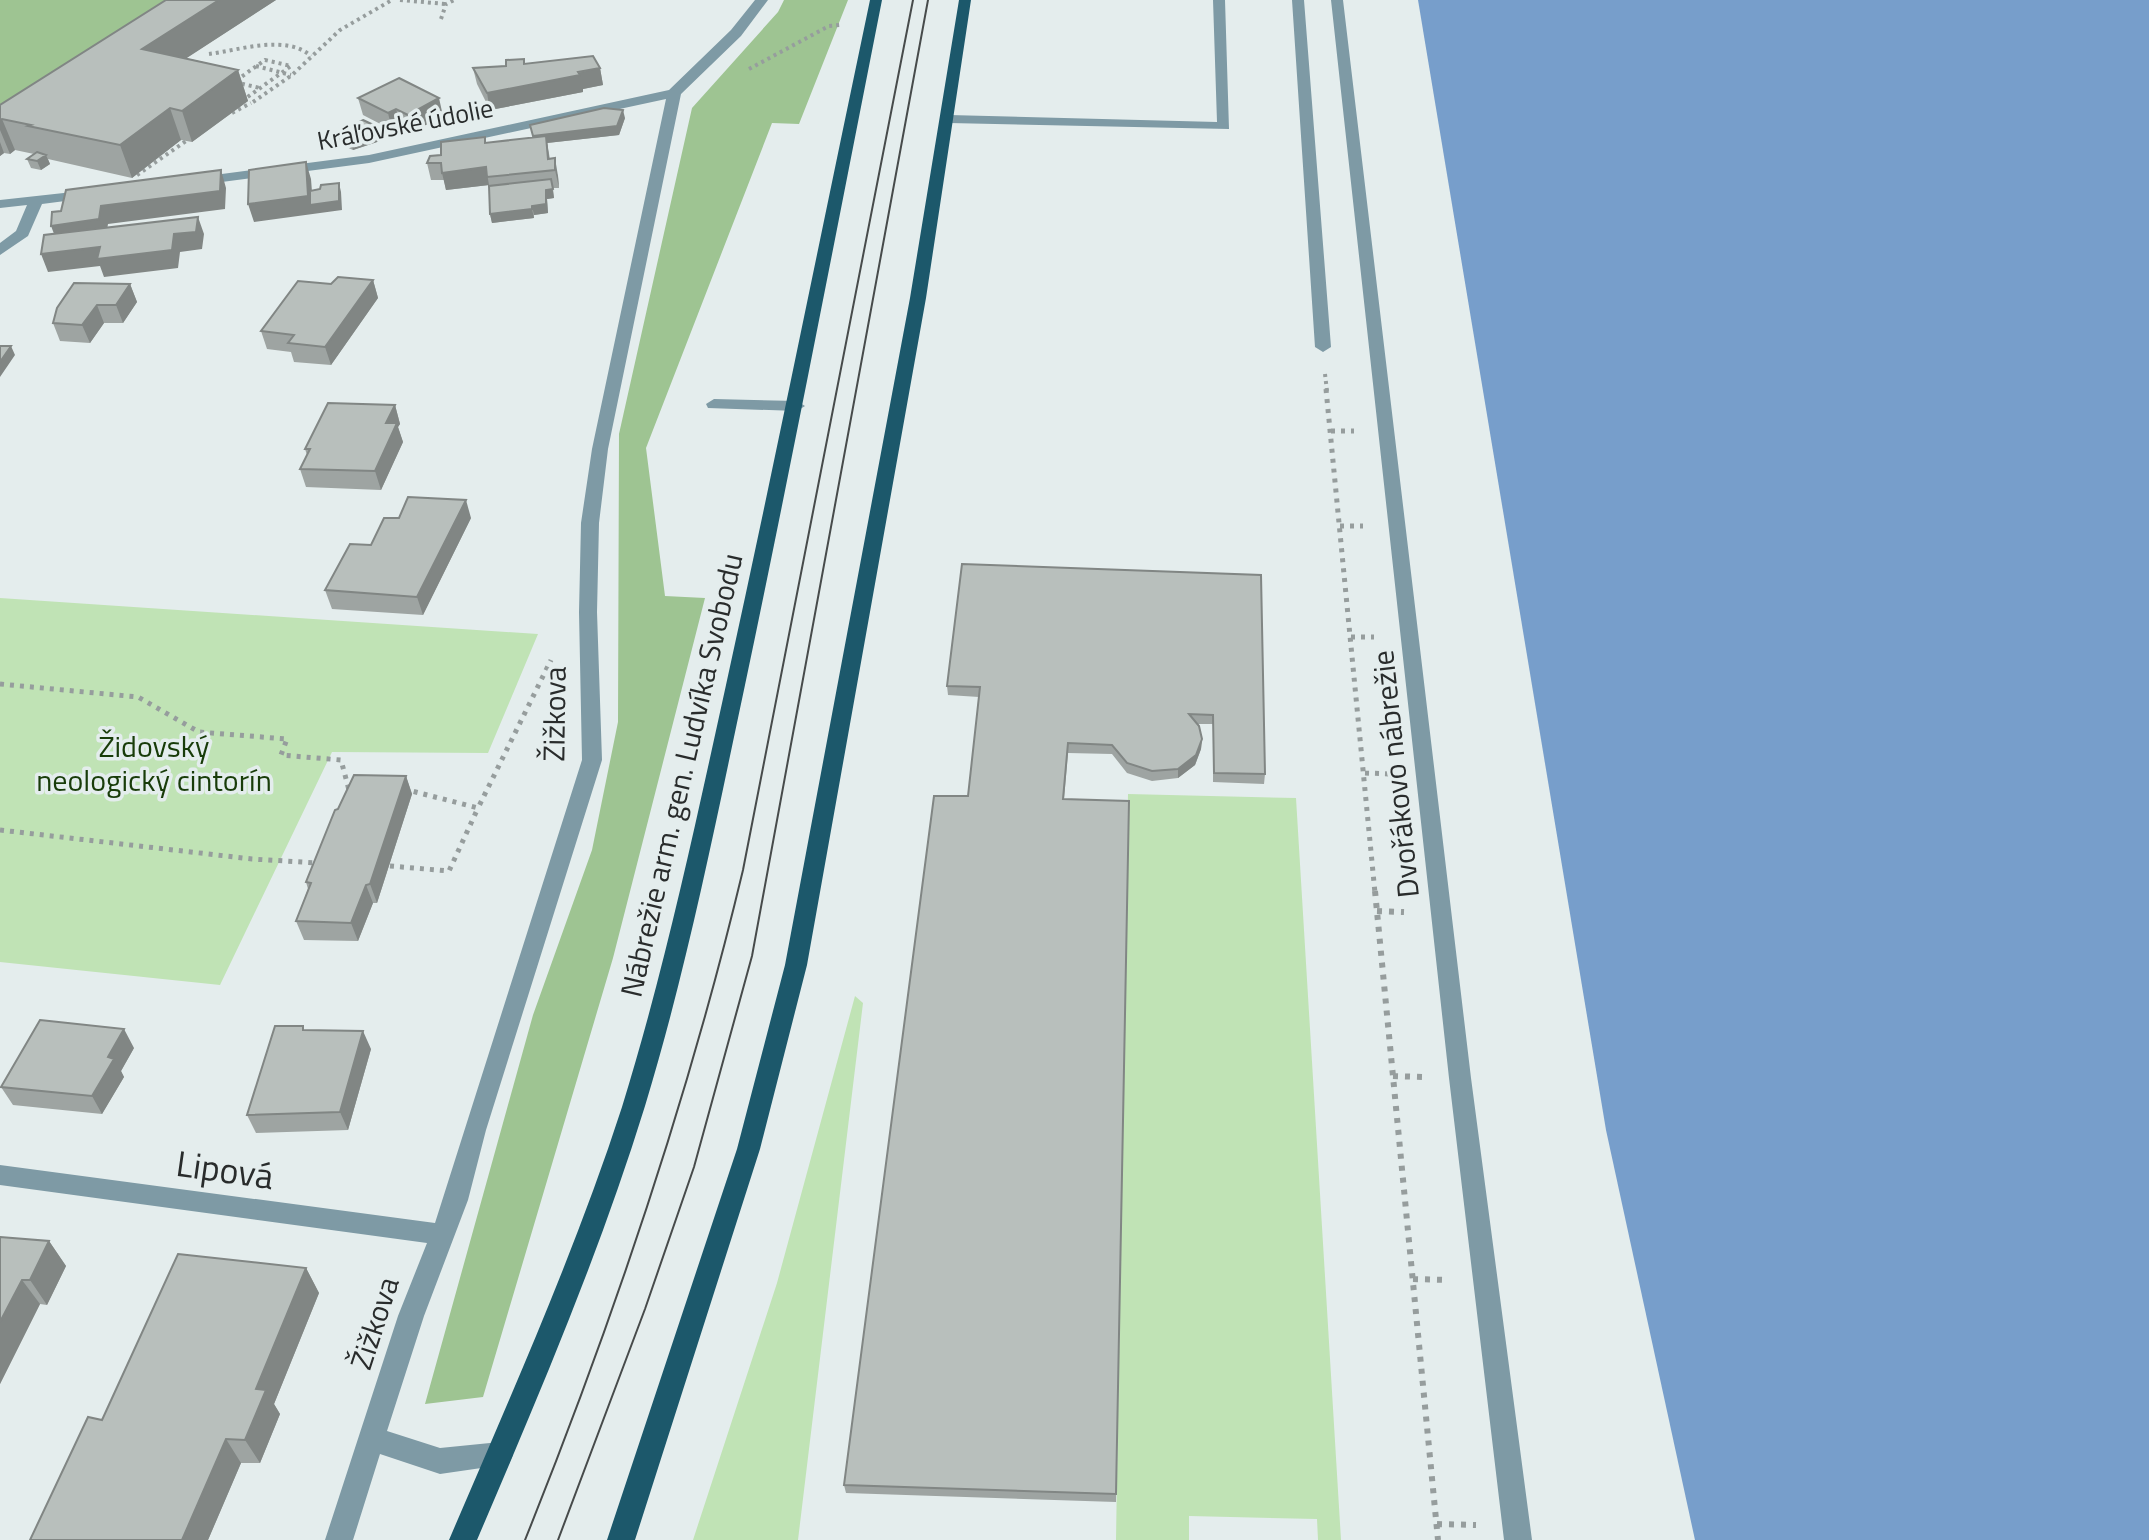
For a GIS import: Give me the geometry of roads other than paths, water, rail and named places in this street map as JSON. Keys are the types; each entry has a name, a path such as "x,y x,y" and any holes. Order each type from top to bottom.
{"main road":[{"name":"Nábrežie arm. gen. Ludvíka Svobodu","path":"463,1540 545,1350 633,1107 700,853 797,406 876,0"},
{"path":"621,1540 715,1256 784,1019 820,851 949,119 965,0"}],"street":[{"path":"674,93 736,33 762,0"},
{"path":"949,119 1224,126 1219,0"},
{"path":"1298,0 1323,347"},
{"name":"Dvořákovo nábrežie","path":"1337,0 1460,1078 1518,1540"},
{"name":"Kráľovské údolie","path":"181,184 369,159 674,93"},
{"name":"Žižkova","path":"346,1534 411,1316 456,1200 474,1130 592,760 588,612 590,523 600,449 674,93"},
{"path":"0,204 108,192"},
{"path":"0,250 23,233 36,200"},
{"path":"714,404 797,406"},
{"name":"Lipová","path":"0,1175 441,1234"},
{"path":"372,1439 440,1461 500,1455"}],"water":[{"path":"1418,0 2149,0 2149,1540 1695,1540 1606,1130"}],"tram line":[{"path":"525,1540 588,1375 646,1209 698,1041 743,870 913,0"},
{"path":"558,1540 645,1309 694,1167 752,956 928,0"}],"park label":[{"name":"Židovský neologický cintorín","path":"154,763"}]}
